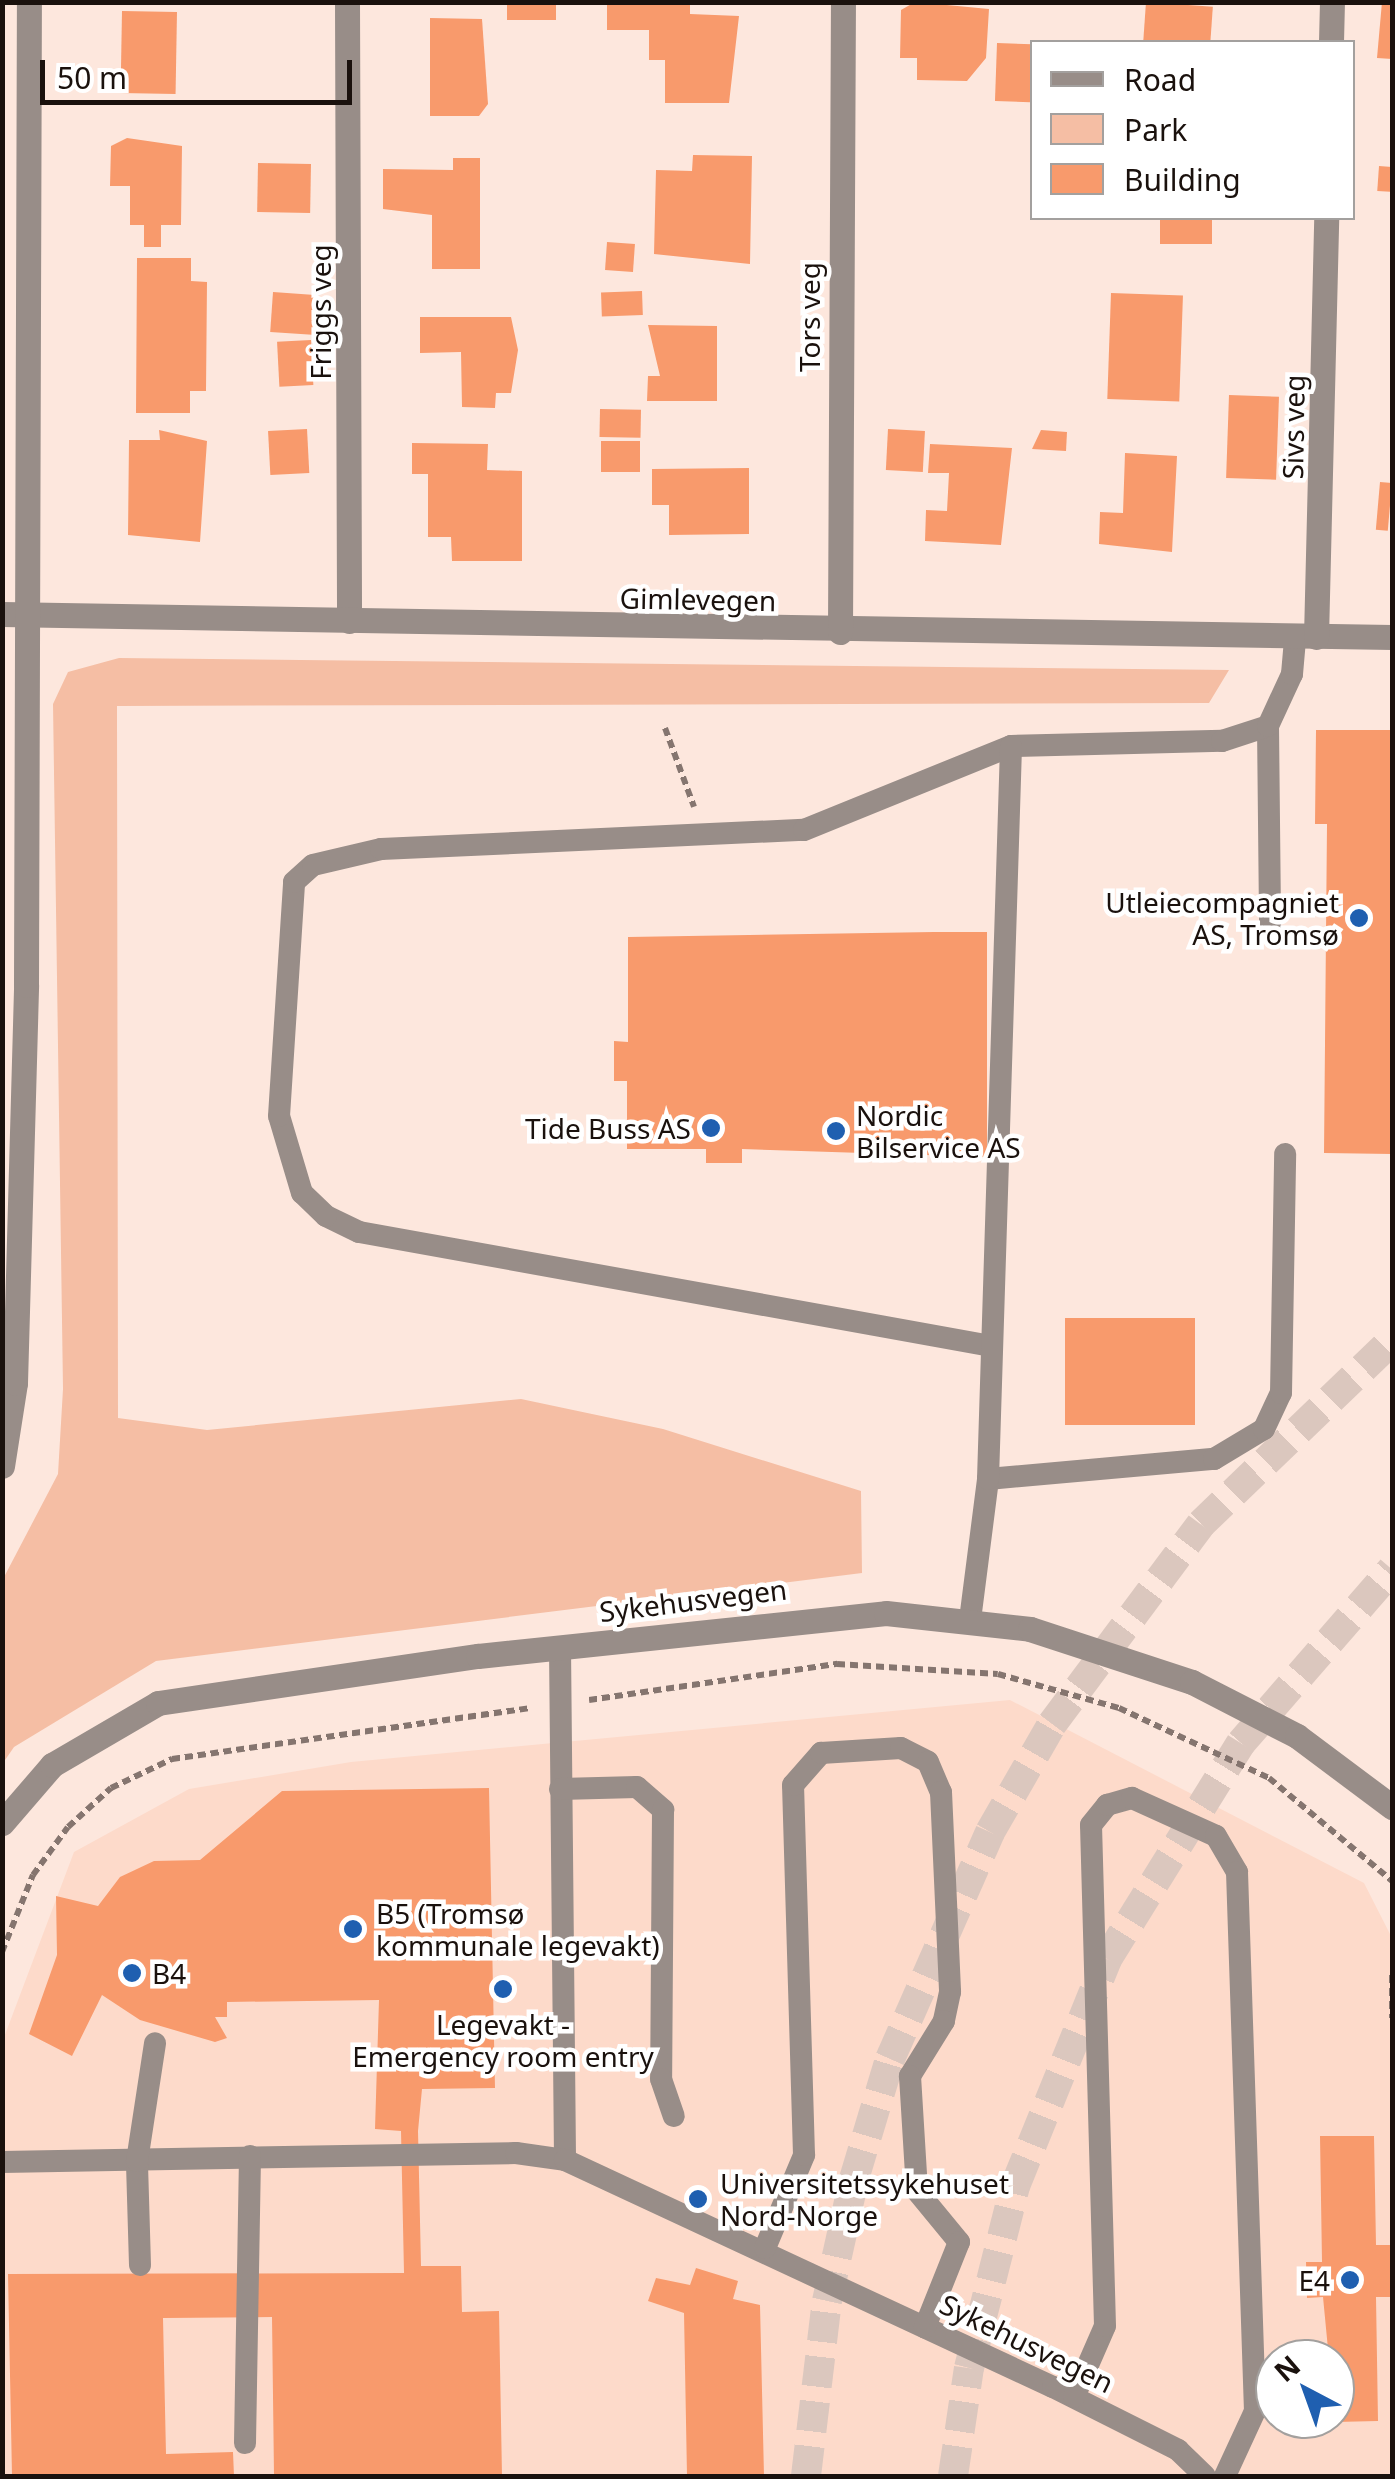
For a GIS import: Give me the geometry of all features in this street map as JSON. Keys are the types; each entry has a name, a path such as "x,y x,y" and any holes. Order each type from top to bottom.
{"street":[{"path":"2,1466 21,1236 13,613 14,244 29,2"},
{"name":"Friggs veg","path":"348,2 349,621"},
{"name":"Tors veg","path":"840,632 844,2"},
{"path":"1330,40 1332,2"},
{"name":"Sivs veg","path":"1306,637 1326,220"},
{"name":"Gimlevegen","path":"13,613 840,632 1392,638"},
{"name":"Sykehusvegen","path":"2,1823 52,1765 158,1703 814,1615 970,1620 1110,1651 1192,1682 1297,1736 1392,1807"}],"lane":[{"path":"1270,930 1268,726 1306,637"},
{"path":"991,1346 359,1232 302,1193 278,1116 286,908 294,882 313,864 381,849 804,830 1011,746 1222,741 1268,726"},
{"path":"970,1620 988,1479 1011,746"},
{"path":"988,1479 1214,1459 1264,1429 1281,1392 1285,1154"},
{"path":"560,1647 566,2160"},
{"path":"765,2248 804,2155 793,1785 821,1753 901,1748 928,1762 941,1792 950,1992 944,2021 910,2076 918,2191 959,2242 925,2327"},
{"path":"560,1789 637,1786 664,1810 661,2078 674,2116"},
{"path":"1074,2398 1105,2326 1091,1825 1107,1805 1132,1798 1216,1836 1238,1872 1255,2411 1225,2476"},
{"path":"140,2266 138,2161 155,2043"},
{"path":"245,2443 250,2156"},
{"name":"Sykehusvegen","path":"2,2162 250,2156 566,2160 765,2248 1074,2398 1178,2450 1205,2476"}],"path":[{"path":"665,728 704,834"},
{"path":"588,1700 838,1664 998,1674 1119,1708 1268,1778 1392,1880"},
{"path":"2,1952 33,1874 68,1827 111,1788 172,1759 532,1708"},
{"path":"1392,1975 1392,2018"}],"shaded area":[{"name":"Universitetssykehuset Nord-Norge","path":"1010,1700 1364,1883 1392,1938 1392,2476 3,2476 3,2040 74,1852 189,1789 351,1762"}],"green space":[{"path":"119,658 1229,670 1209,703 117,706 118,1418 207,1430 521,1399 663,1429 861,1491 862,1573 156,1661 14,1747 3,1763 3,1579 58,1474 63,1389 53,704 68,672"}],"building":[{"path":"507,2 556,2 556,20 507,20"},
{"path":"607,2 690,2 690,14 739,16 729,103 665,103 665,60 649,60 649,30 607,30"},
{"path":"915,2 989,9 986,58 967,81 917,80 917,58 900,58 901,10"},
{"path":"1146,2 1213,7 1211,40 1143,40"},
{"path":"1382,2 1392,2 1392,59 1377,58"},
{"path":"122,11 177,12 176,94 121,93"},
{"path":"430,18 482,19 488,104 479,116 430,116"},
{"path":"997,43 1030,44 1030,102 995,101"},
{"path":"127,138 182,146 181,225 161,225 161,247 144,247 144,225 130,225 130,186 110,186 111,146"},
{"path":"693,155 752,156 750,264 654,254 656,170 692,171"},
{"path":"453,158 480,158 480,269 432,269 432,215 383,209 383,169 453,170"},
{"path":"258,163 311,164 310,213 257,212"},
{"path":"1379,166 1392,167 1390,192 1377,191"},
{"path":"1160,220 1212,220 1212,244 1160,244"},
{"path":"607,242 635,244 633,272 605,270"},
{"path":"137,258 191,258 191,281 207,282 206,391 190,391 190,413 136,413"},
{"path":"642,291 643,315 602,316 601,292"},
{"path":"273,292 315,295 312,335 270,332"},
{"path":"1111,293 1183,296 1179,401 1107,399"},
{"path":"420,317 511,317 518,350 511,393 496,393 495,408 462,407 461,352 420,353"},
{"path":"648,325 717,326 717,401 647,401 648,376 660,376"},
{"path":"311,340 313,385 279,387 277,342"},
{"path":"1229,395 1279,397 1276,480 1226,478"},
{"path":"600,409 641,410 641,438 600,437"},
{"path":"307,429 309,473 270,475 268,431"},
{"path":"888,429 925,431 923,472 886,470"},
{"path":"159,430 207,441 200,542 128,535 129,440 160,440"},
{"path":"1041,430 1067,432 1066,451 1032,449"},
{"path":"601,441 640,441 640,472 601,472"},
{"path":"412,443 488,444 487,470 522,471 522,561 452,561 451,537 428,537 428,474 412,474"},
{"path":"930,444 1012,448 1001,545 925,541 926,510 947,511 949,473 928,473"},
{"path":"1125,453 1177,456 1172,552 1099,544 1100,512 1123,513"},
{"path":"749,468 749,534 669,535 669,505 652,505 652,469"},
{"path":"1380,482 1392,483 1388,531 1376,530"},
{"name":"Utleiecompagniet AS, Tromsø","path":"1316,730 1392,730 1392,1154 1324,1153 1327,824 1315,824"},
{"path":"987,932 987,1157 742,1149 742,1163 706,1163 706,1149 627,1149 627,1081 614,1081 614,1041 628,1042 628,937"},
{"path":"1065,1318 1195,1318 1195,1425 1065,1425"},
{"path":"489,1788 495,2088 422,2089 418,2131 421,2266 461,2266 462,2312 499,2311 502,2476 274,2476 272,2317 163,2318 166,2454 233,2452 234,2476 12,2476 8,2274 404,2273 401,2131 375,2129 379,2000 227,2002 227,2017 215,2017 227,2038 215,2042 140,2020 102,1995 72,2056 29,2034 57,1955 56,1896 98,1906 120,1877 154,1861 200,1860 282,1791"},
{"name":"E4","path":"1320,2136 1374,2136 1376,2245 1392,2245 1392,2297 1376,2297 1378,2421 1355,2422 1355,2339 1327,2339 1323,2297 1307,2298 1306,2262 1322,2262"},
{"name":"Universitetssykehuset Nord-Norge","path":"696,2268 738,2281 733,2299 760,2305 764,2476 687,2476 684,2313 648,2301 656,2278 690,2285"}],"tunnel":[{"path":"806,2476 827,2301 854,2179 890,2059 990,1832 1052,1724 1201,1524 1392,1340"},
{"path":"953,2476 969,2368 1015,2186 1107,1959 1241,1743 1392,1569"}],"place":[{"name":"Utleiecompagniet AS, Tromsø","path":"1359,918"},
{"name":"Tide Buss AS","path":"711,1128"},
{"name":"Nordic Bilservice AS","path":"836,1131"},
{"name":"B5 (Tromsø kommunale legevakt)","path":"353,1929"},
{"name":"B4","path":"132,1973"},
{"name":"Legevakt - Emergency room entry","path":"503,1989"},
{"name":"Universitetssykehuset Nord-Norge","path":"698,2199"},
{"name":"E4","path":"1350,2280"}]}
